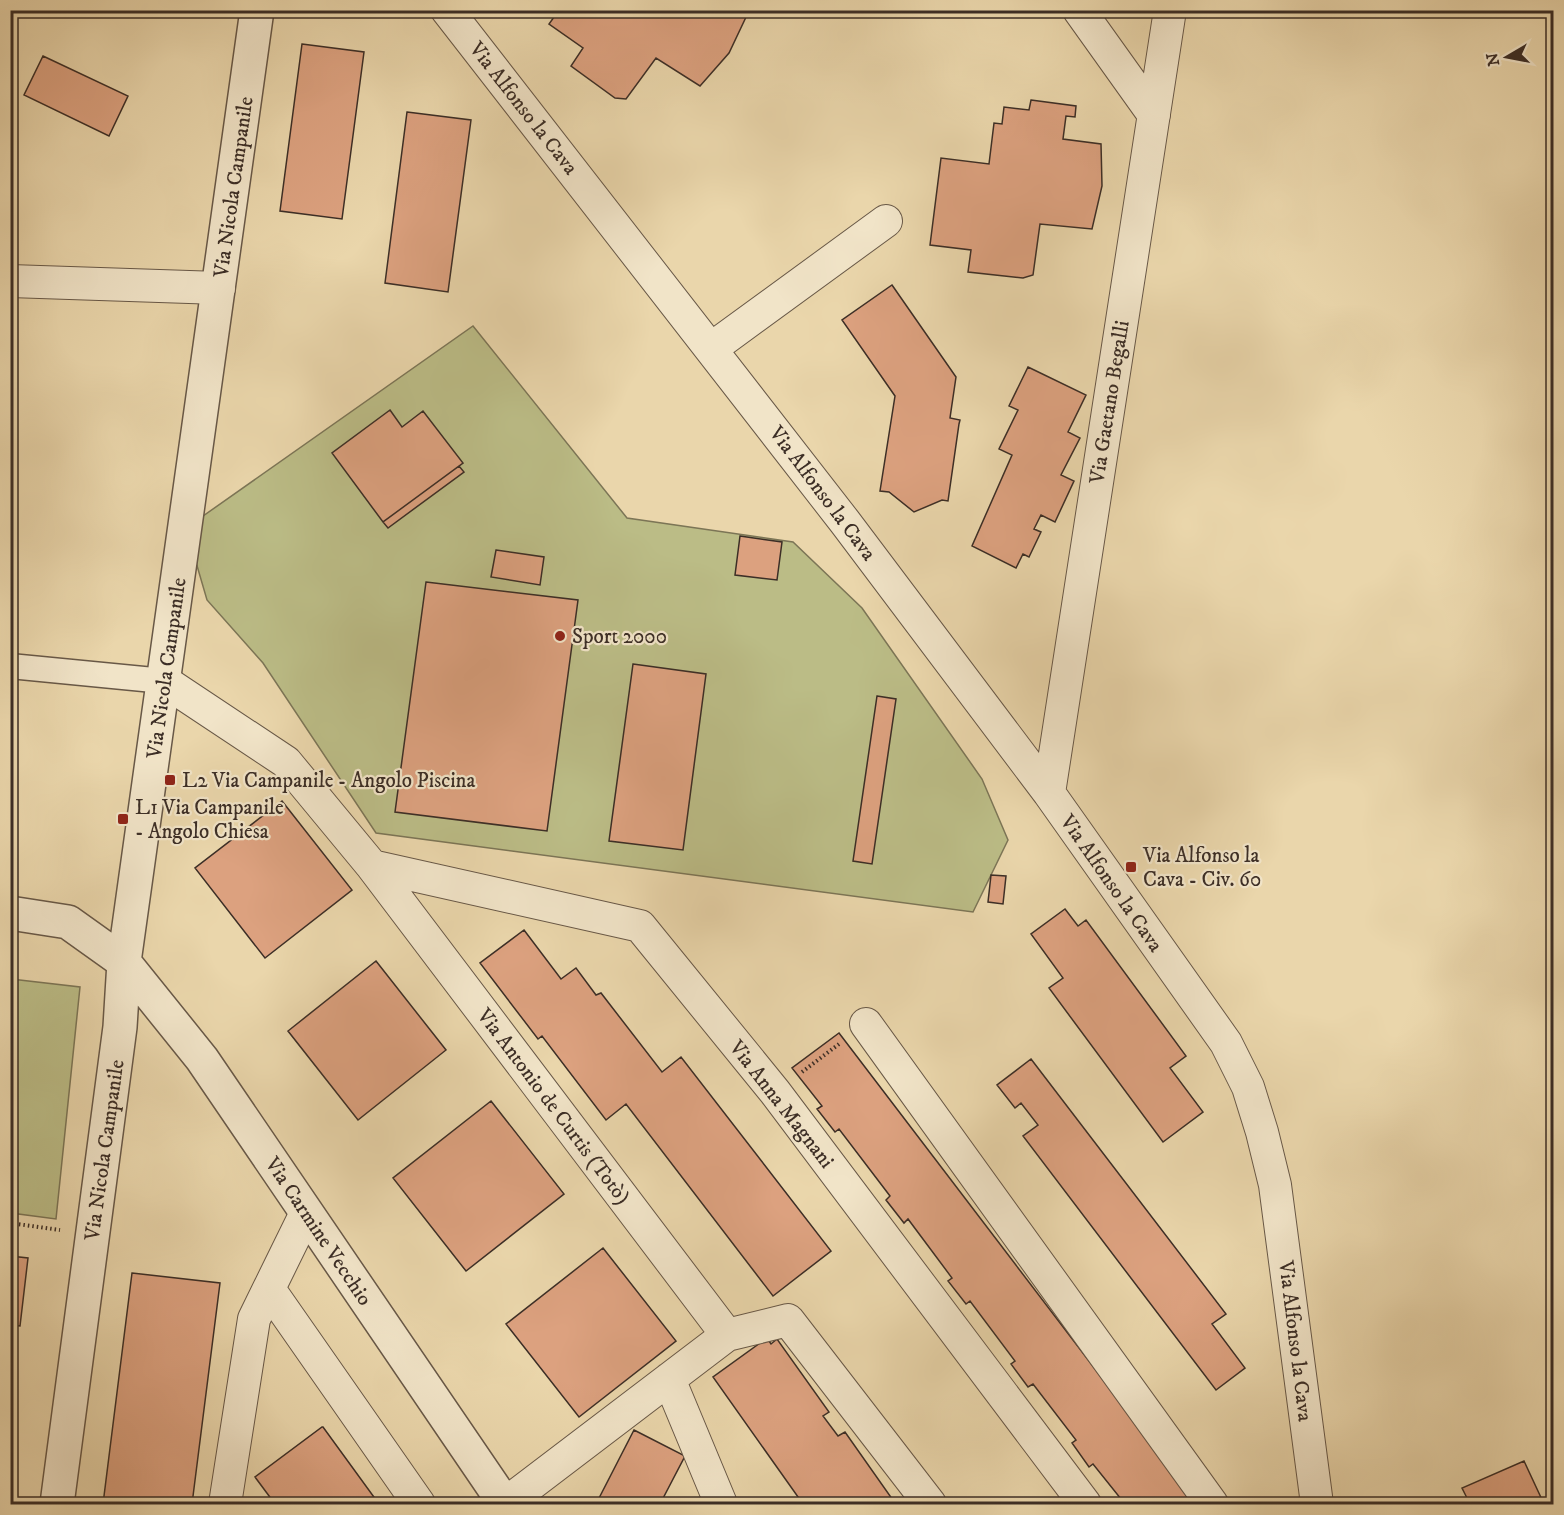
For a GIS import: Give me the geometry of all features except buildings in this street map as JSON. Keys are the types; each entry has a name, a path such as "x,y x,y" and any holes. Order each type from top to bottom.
{"street":[{"name":"Via Nicola Campanile","path":"57,1504 120,1027 124,962 257,10"},
{"name":"Via Alfonso la Cava","path":"447,10 712,348 1049,793 1226,1043 1248,1087 1275,1185 1317,1504"},
{"path":"1079,10 1154,115"},
{"name":"Via Gaetano Begalli","path":"1049,793 1170,10"},
{"path":"712,348 886,220"},
{"path":"10,281 219,288"},
{"path":"10,666 164,681"},
{"name":"Via Antonio de Curtis (Totò)","path":"164,681 286,762 372,866 727,1335"},
{"name":"Via Anna Magnani","path":"372,866 640,926 775,1092 1085,1504"},
{"name":"Via Carmine Vecchio","path":"10,913 68,922 124,962 202,1059 505,1504"},
{"path":"866,1024 1212,1504"},
{"path":"232,1498 254,1319 306,1213"},
{"path":"269,1288 419,1504"},
{"path":"505,1504 727,1335 788,1320 930,1504"},
{"path":"669,1379 721,1504"}],"path":[{"path":"775,1092 866,1024"},
{"path":"10,1223 92,1235"}],"green space":[{"name":"Sport 2000","path":"473,326 627,518 793,542 862,608 982,779 1008,840 973,912 376,833 263,663 207,600 186,528"},
{"path":"11,979 80,987 56,1219 11,1213"}],"place":[{"name":"Sport 2000","path":"560,636"},
{"name":"L2 Via Campanile - Angolo Piscina","path":"170,780"},
{"name":"L1 Via Campanile - Angolo Chiesa","path":"123,819"},
{"name":"Via Alfonso la Cava - Civ. 60","path":"1131,867"}]}
